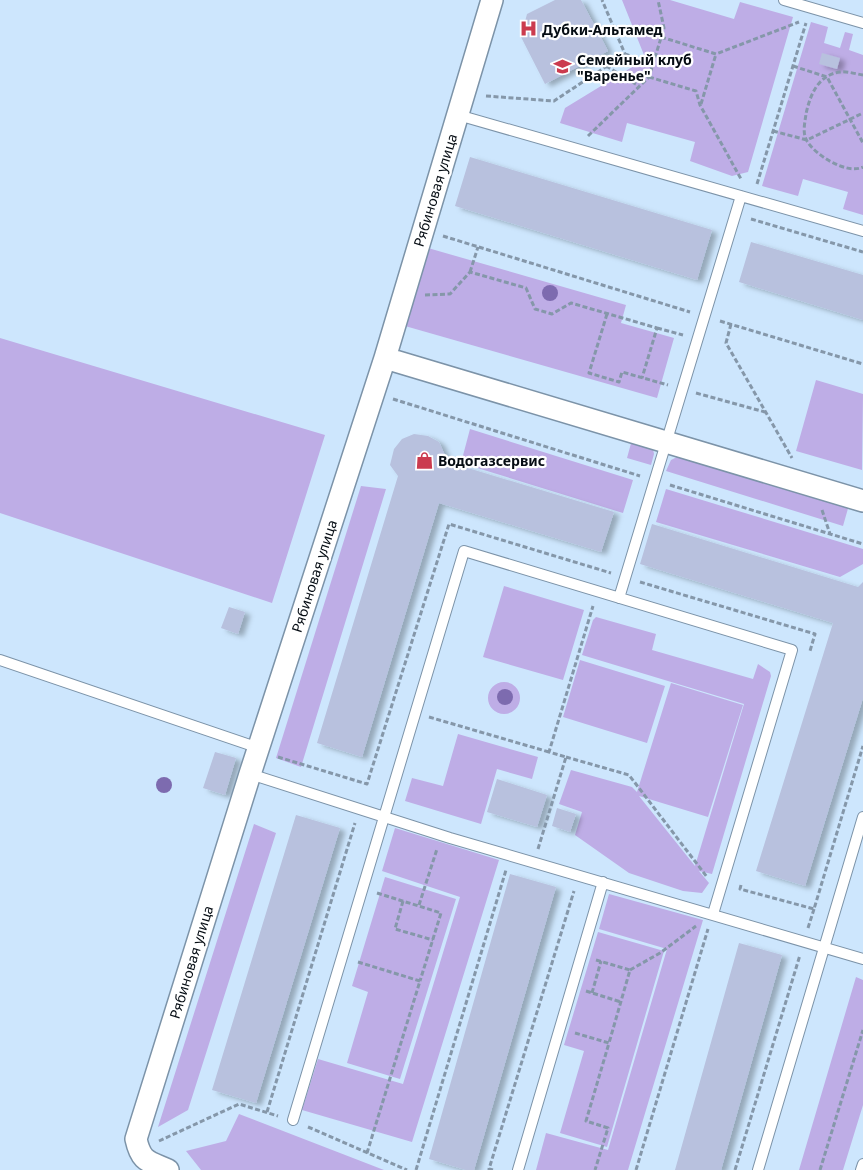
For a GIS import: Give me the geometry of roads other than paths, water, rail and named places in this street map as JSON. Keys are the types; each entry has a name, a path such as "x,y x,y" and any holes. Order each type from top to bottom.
{"street":[{"name":"Рябиновая улица","path":"168,1170 147,1160 139,1152 136,1139 250,774 385,358 492,0"},
{"path":"385,358 863,501"}],"lane":[{"path":"784,0 811,4 863,24"},
{"path":"458,115 863,231"},
{"path":"619,598 741,196"},
{"path":"293,1120 464,551 792,650 712,914"},
{"path":"0,660 259,748"},
{"path":"250,774 534,862 863,959"},
{"path":"758,1170 863,817"},
{"path":"518,1170 603,882"},
{"path":"861,1170 863,1164"}],"place":[{"name":"Дубки-Альтамед","path":"528,29"},
{"name":"Семейный клуб \"Варенье\"","path":"563,67"},
{"name":"Водогазсервис","path":"424,460"}]}
